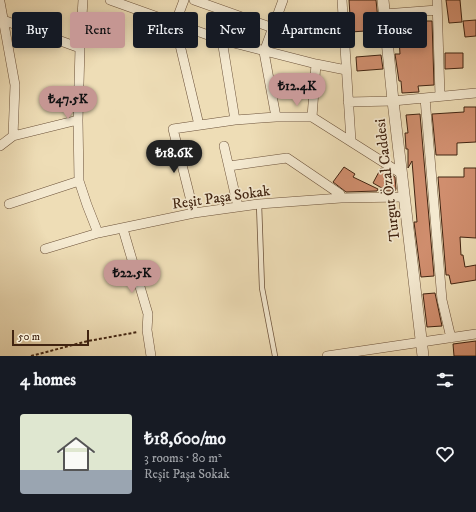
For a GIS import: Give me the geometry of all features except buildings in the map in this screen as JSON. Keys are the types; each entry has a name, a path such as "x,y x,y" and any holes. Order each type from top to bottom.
{"street":[{"path":"82,12 83,0"},
{"path":"110,0 143,12"},
{"path":"180,12 184,0"},
{"path":"194,0 268,26"},
{"path":"279,12 283,0"},
{"path":"342,0 351,141"},
{"name":"Turgut Özal Caddesi","path":"383,0 384,12"},
{"path":"437,0 440,96"},
{"path":"0,2 15,85 13,136"},
{"path":"410,12 437,10"},
{"path":"3,20 70,44"},
{"path":"268,41 264,52 276,118"},
{"path":"80,48 78,120 79,181 86,205 98,233"},
{"path":"181,48 199,125"},
{"path":"223,48 235,120"},
{"path":"250,48 346,70"},
{"name":"Turgut Özal Caddesi","path":"388,48 423,356"},
{"path":"312,117 316,64"},
{"path":"348,102 425,98 476,93"},
{"path":"425,98 442,300 451,338"},
{"path":"194,213 173,129 235,120 312,117 402,174"},
{"path":"0,146 13,136 78,120"},
{"path":"224,146 238,207"},
{"path":"229,166 287,158 340,194 341,198"},
{"path":"9,204 79,181"},
{"name":"Reşit Paşa Sokak","path":"45,249 98,233 194,213 259,204 341,198 404,197"},
{"path":"123,229 148,314 147,330 151,356"},
{"path":"327,356 476,334"}],"lane":[{"path":"259,204 262,288 275,356"}],"path":[{"path":"31,356 88,341 147,330"}]}
